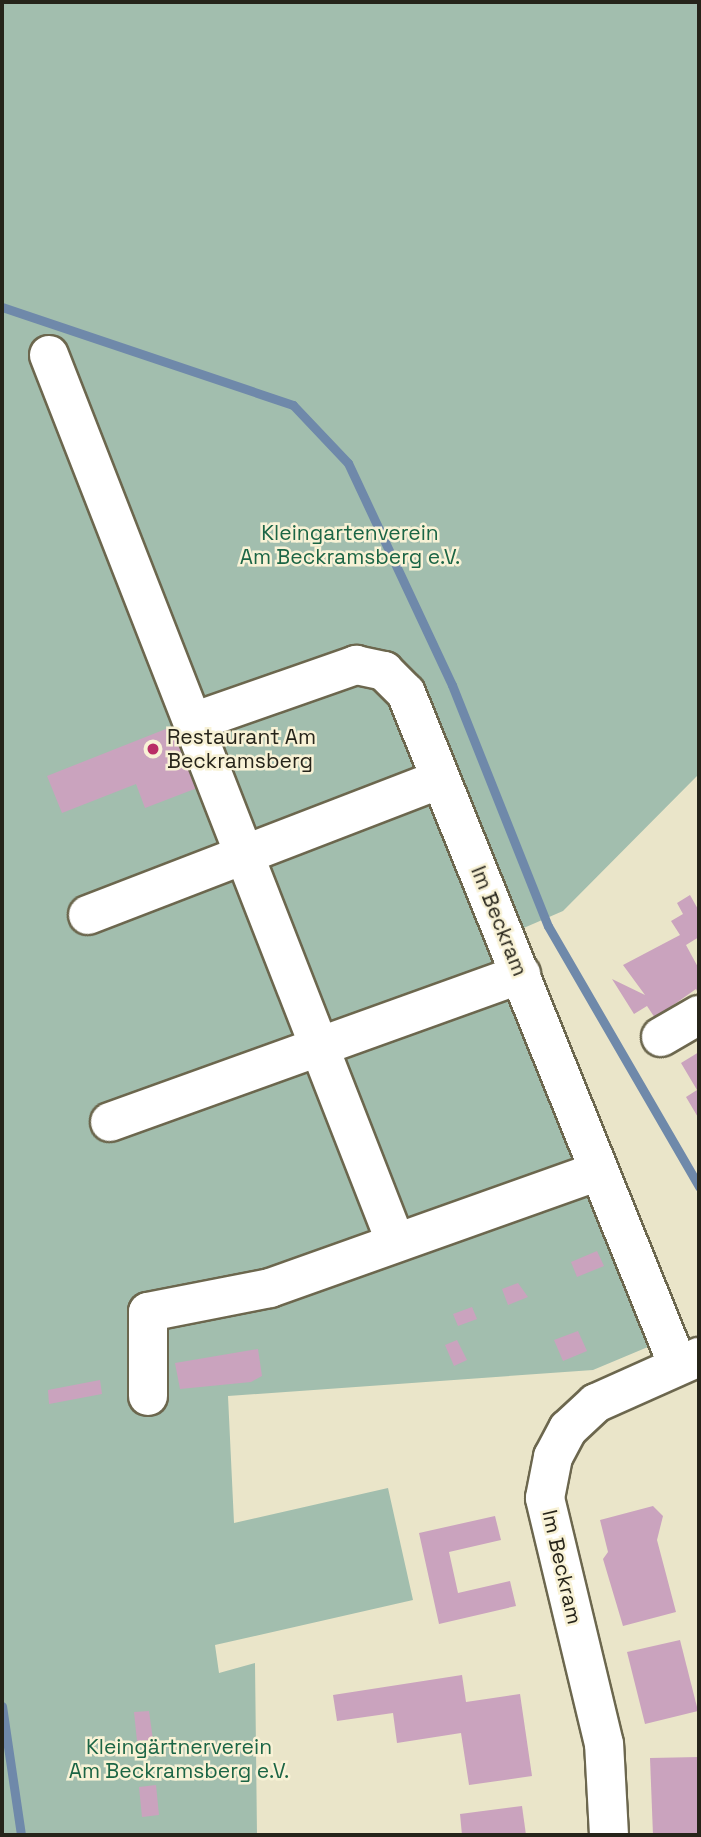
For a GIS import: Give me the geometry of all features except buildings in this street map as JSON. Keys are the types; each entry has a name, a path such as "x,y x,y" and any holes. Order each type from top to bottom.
{"street":[{"path":"49,355 196,721 396,1243"},
{"name":"Im Beckram","path":"196,721 356,665 384,671 406,693 599,1171 688,1360 596,1403 568,1429 553,1457 545,1498 604,1744 609,1835"},
{"path":"88,915 440,779"},
{"path":"110,1122 322,1048 521,974"},
{"path":"661,1037 699,1015"},
{"path":"148,1396 148,1312 270,1288 599,1171"}],"green space":[{"name":"Kleingartenverein Am Beckramsberg e.V.","path":"2,2 699,4 699,774 563,911 496,940 655,1344 593,1370 228,1396 234,1523 388,1488 413,1600 215,1645 219,1673 255,1663 257,1835 2,1835"}],"waterway":[{"path":"2,307 293,405 348,463 452,685 548,926 699,1187"},
{"path":"2,1706 21,1835"}],"place":[{"name":"Restaurant Am Beckramsberg","path":"153,749"}],"park label":[{"name":"Kleingärtnerverein Am Beckramsberg e.V.","path":"179,1759"}]}
